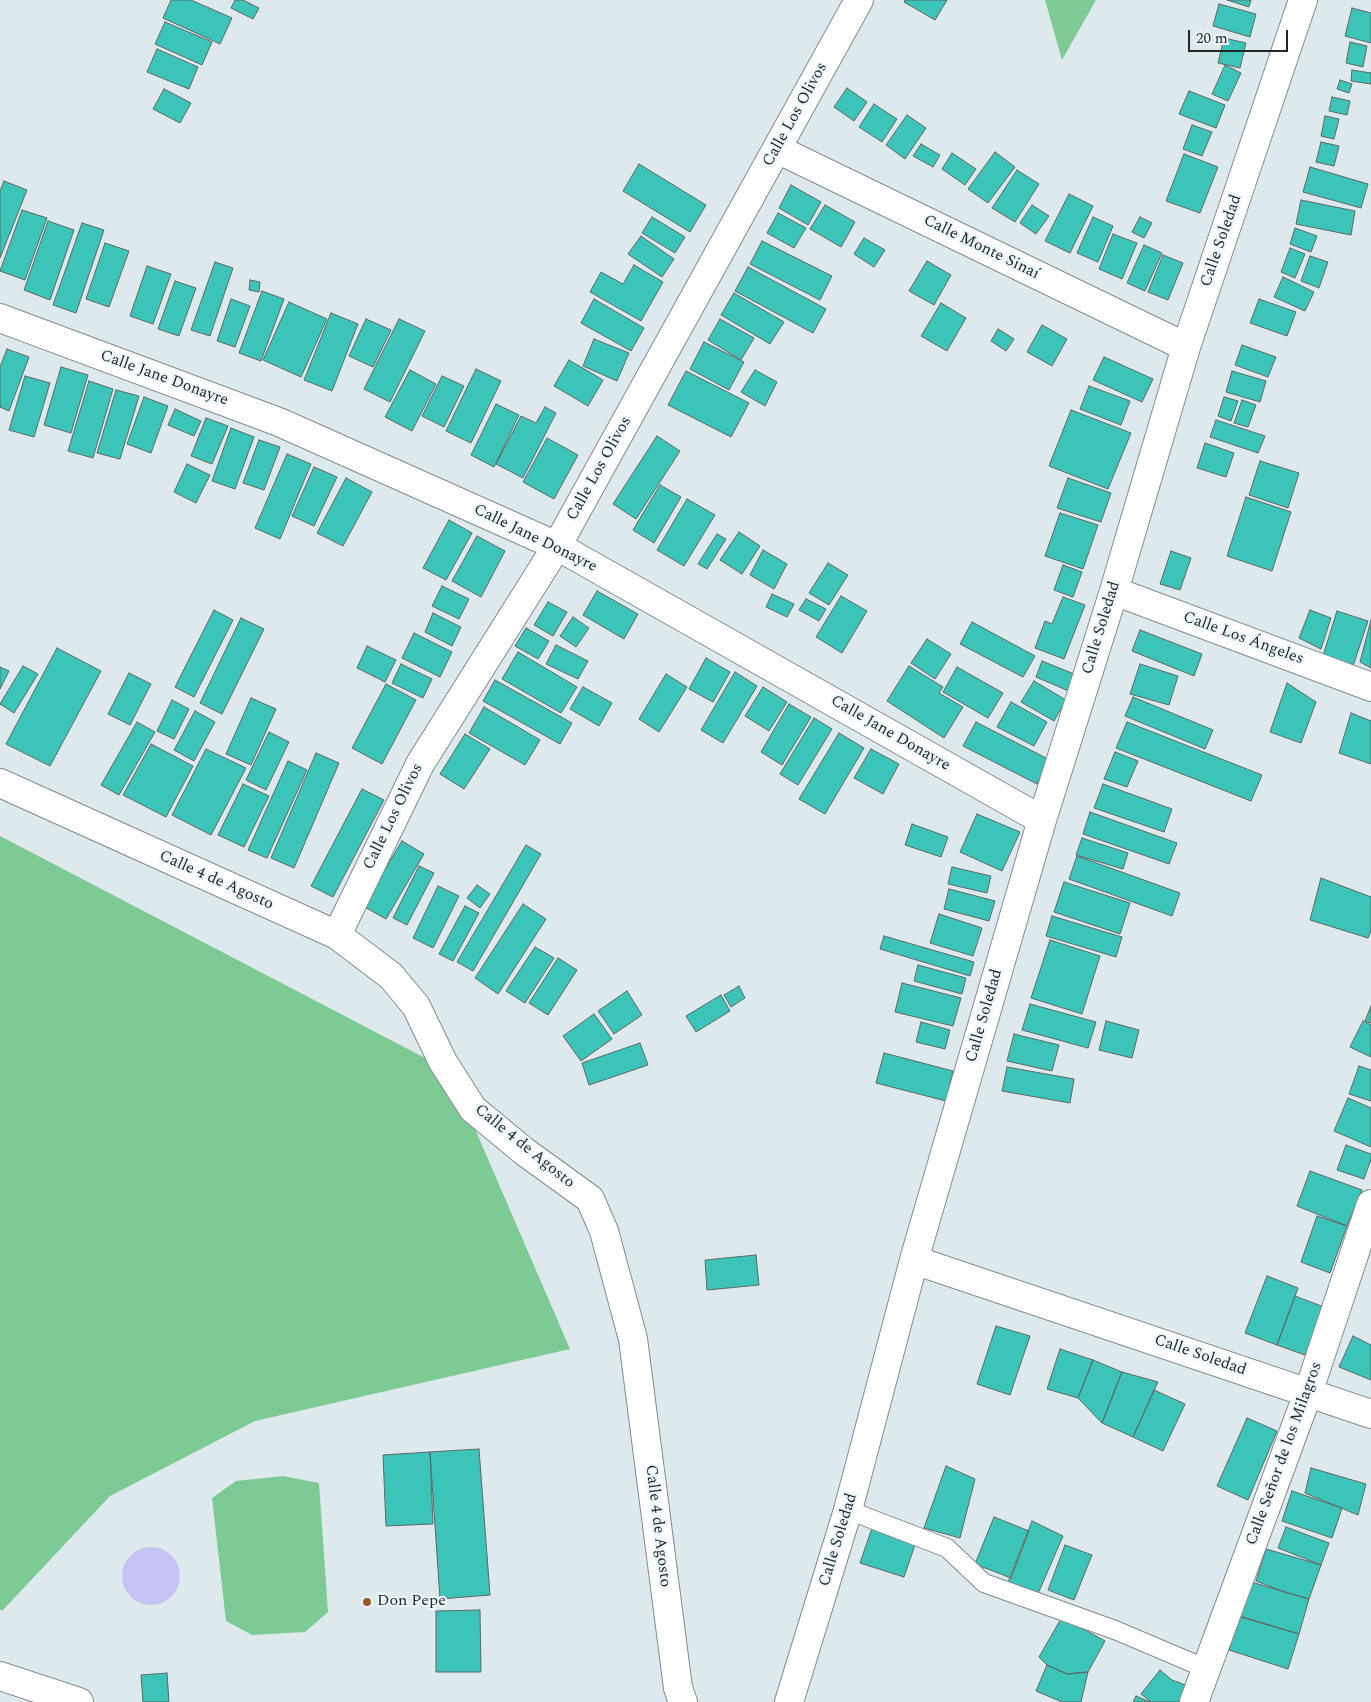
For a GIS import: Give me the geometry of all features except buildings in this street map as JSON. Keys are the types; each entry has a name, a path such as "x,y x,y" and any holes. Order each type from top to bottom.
{"street":[{"name":"Calle Los Olivos","path":"337,935 420,764 557,546 859,0"},
{"name":"Calle Soledad","path":"789,1702 848,1510 914,1260 1042,820 1114,591 1186,347 1303,0"},
{"name":"Calle Monte Sinaí","path":"777,149 1186,347"},
{"name":"Calle Jane Donayre","path":"0,318 279,422 557,546 1042,820"},
{"name":"Calle Los Ángeles","path":"1114,591 1371,687"},
{"name":"Calle 4 de Agosto","path":"0,782 337,935 391,976 416,1006 443,1062 473,1109 525,1152 590,1199 604,1231 633,1339 678,1688 682,1702"},
{"name":"Calle Señor de los Milagros","path":"1194,1702 1308,1393 1371,1204"},
{"name":"Calle Soledad","path":"914,1260 1371,1414"},
{"path":"0,1676 79,1702"}],"lane":[{"path":"848,1510 947,1548 984,1583 1115,1630 1207,1668"}],"green space":[{"path":"1045,0 1096,0 1062,60"},
{"path":"0,836 450,1071 570,1349 255,1421 110,1496 3,1610 0,1610"},
{"path":"283,1476 319,1483 328,1612 305,1632 252,1635 226,1621 212,1498 236,1481"}],"water":[{"path":"145,1547 157,1547 172,1555 180,1570 180,1582 172,1597 157,1605 145,1605 130,1597 122,1582 122,1570 130,1555"}],"place":[{"name":"Don Pepe","path":"367,1602"}]}
